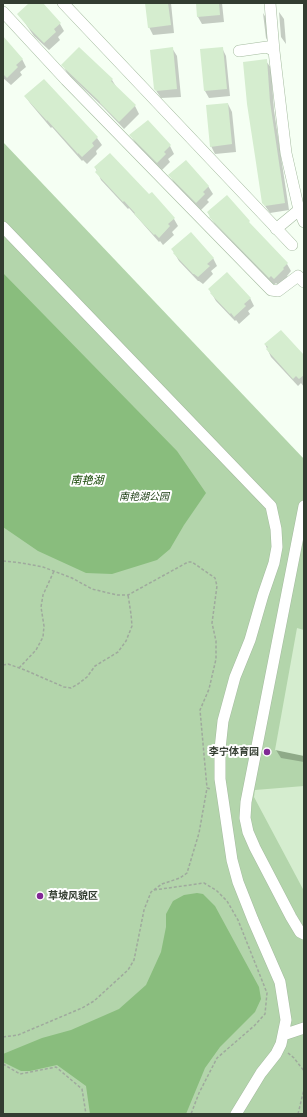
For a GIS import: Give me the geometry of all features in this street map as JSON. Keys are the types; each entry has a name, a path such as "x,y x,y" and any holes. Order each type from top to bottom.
{"lane":[{"path":"63,3 292,245"},
{"path":"270,3 286,153 299,210 304,222"},
{"path":"3,12 66,80 271,290 278,291 302,275"},
{"path":"239,51 267,47 274,51"},
{"path":"276,229 299,210"},
{"path":"3,227 271,506 276,529 277,547 274,563 250,640 235,677 223,721 220,748 220,779 232,860 238,882 280,982 286,1020 280,1046 236,1114"},
{"path":"304,506 246,802 245,818 254,848 291,918 300,932 304,934"},
{"path":"283,1035 304,1028"}],"path":[{"path":"3,561 43,567 72,578 92,589 116,595 128,595 188,562 192,562 215,578 217,586 212,623 216,641 216,659 209,689 200,710 207,788 199,833 188,873 180,878 162,884 150,892 144,910 134,960 128,970 94,1001 82,1008 18,1035 3,1037"},
{"path":"19,668 36,650 43,637 44,626 41,607 43,595 54,571"},
{"path":"3,665 8,664 64,687 71,688 87,677 95,666 118,652 126,641 132,626 128,595"},
{"path":"207,788 222,791"},
{"path":"154,890 204,883 216,890 226,901 238,920 267,993 265,1014 254,1026 217,1058 199,1093 191,1114"},
{"path":"280,1046 294,1058 304,1071"},
{"path":"3,1064 20,1074 56,1067 82,1089 86,1114"},
{"path":"298,1114 304,1089"}],"green space":[{"name":"南艳湖公园","path":"3,142 304,459 304,1114 3,1114"}],"water":[{"name":"南艳湖","path":"3,273 177,451 206,493 184,525 170,549 157,560 112,574 86,573 38,551 3,527"},
{"path":"197,893 203,894 215,906 259,987 261,999 255,1012 220,1047 205,1068 186,1114 90,1114 86,1086 57,1065 30,1071 21,1071 3,1062 3,1054 42,1038 71,1030 119,1009 146,985 161,952 166,927 166,914 173,901 184,895"}],"building":[{"path":"29,3 43,3 61,23 54,29 56,32 44,43 17,14"},
{"path":"145,3 168,3 171,25 148,28"},
{"path":"196,3 219,3 220,15 197,17"},
{"path":"3,36 23,59 16,65 18,67 7,78 3,74"},
{"path":"79,47 113,79 111,81 136,105 119,122 61,65"},
{"path":"173,47 177,89 156,91 154,89 150,50"},
{"path":"223,47 227,89 204,91 200,49"},
{"path":"267,59 270,102 285,203 265,206 262,203 247,104 243,62"},
{"path":"44,79 98,137 92,143 94,146 82,157 24,96"},
{"path":"228,103 232,144 210,147 206,105"},
{"path":"148,120 171,145 164,152 166,154 157,163 129,135"},
{"path":"110,153 149,194 152,192 175,218 168,224 170,226 159,238 155,234 154,235 124,201 123,202 95,172 97,170 94,167"},
{"path":"186,160 209,186 203,192 205,194 196,203 168,175"},
{"path":"227,195 250,221 249,222 288,263 274,279 271,276 269,278 209,217 210,216 207,212"},
{"path":"191,232 214,258 207,264 210,266 198,277 193,274 171,249"},
{"path":"227,272 251,298 244,304 246,306 234,317 210,293 211,292 208,289"},
{"path":"281,330 304,355 304,375 299,379 296,376 293,379 266,349 268,347 264,344"},
{"path":"297,628 304,630 304,756 275,750"},
{"path":"304,786 304,891 254,797 255,790"}],"place":[{"name":"李宁体育园","path":"267,752"},
{"name":"草坡风貌区","path":"40,896"}]}
